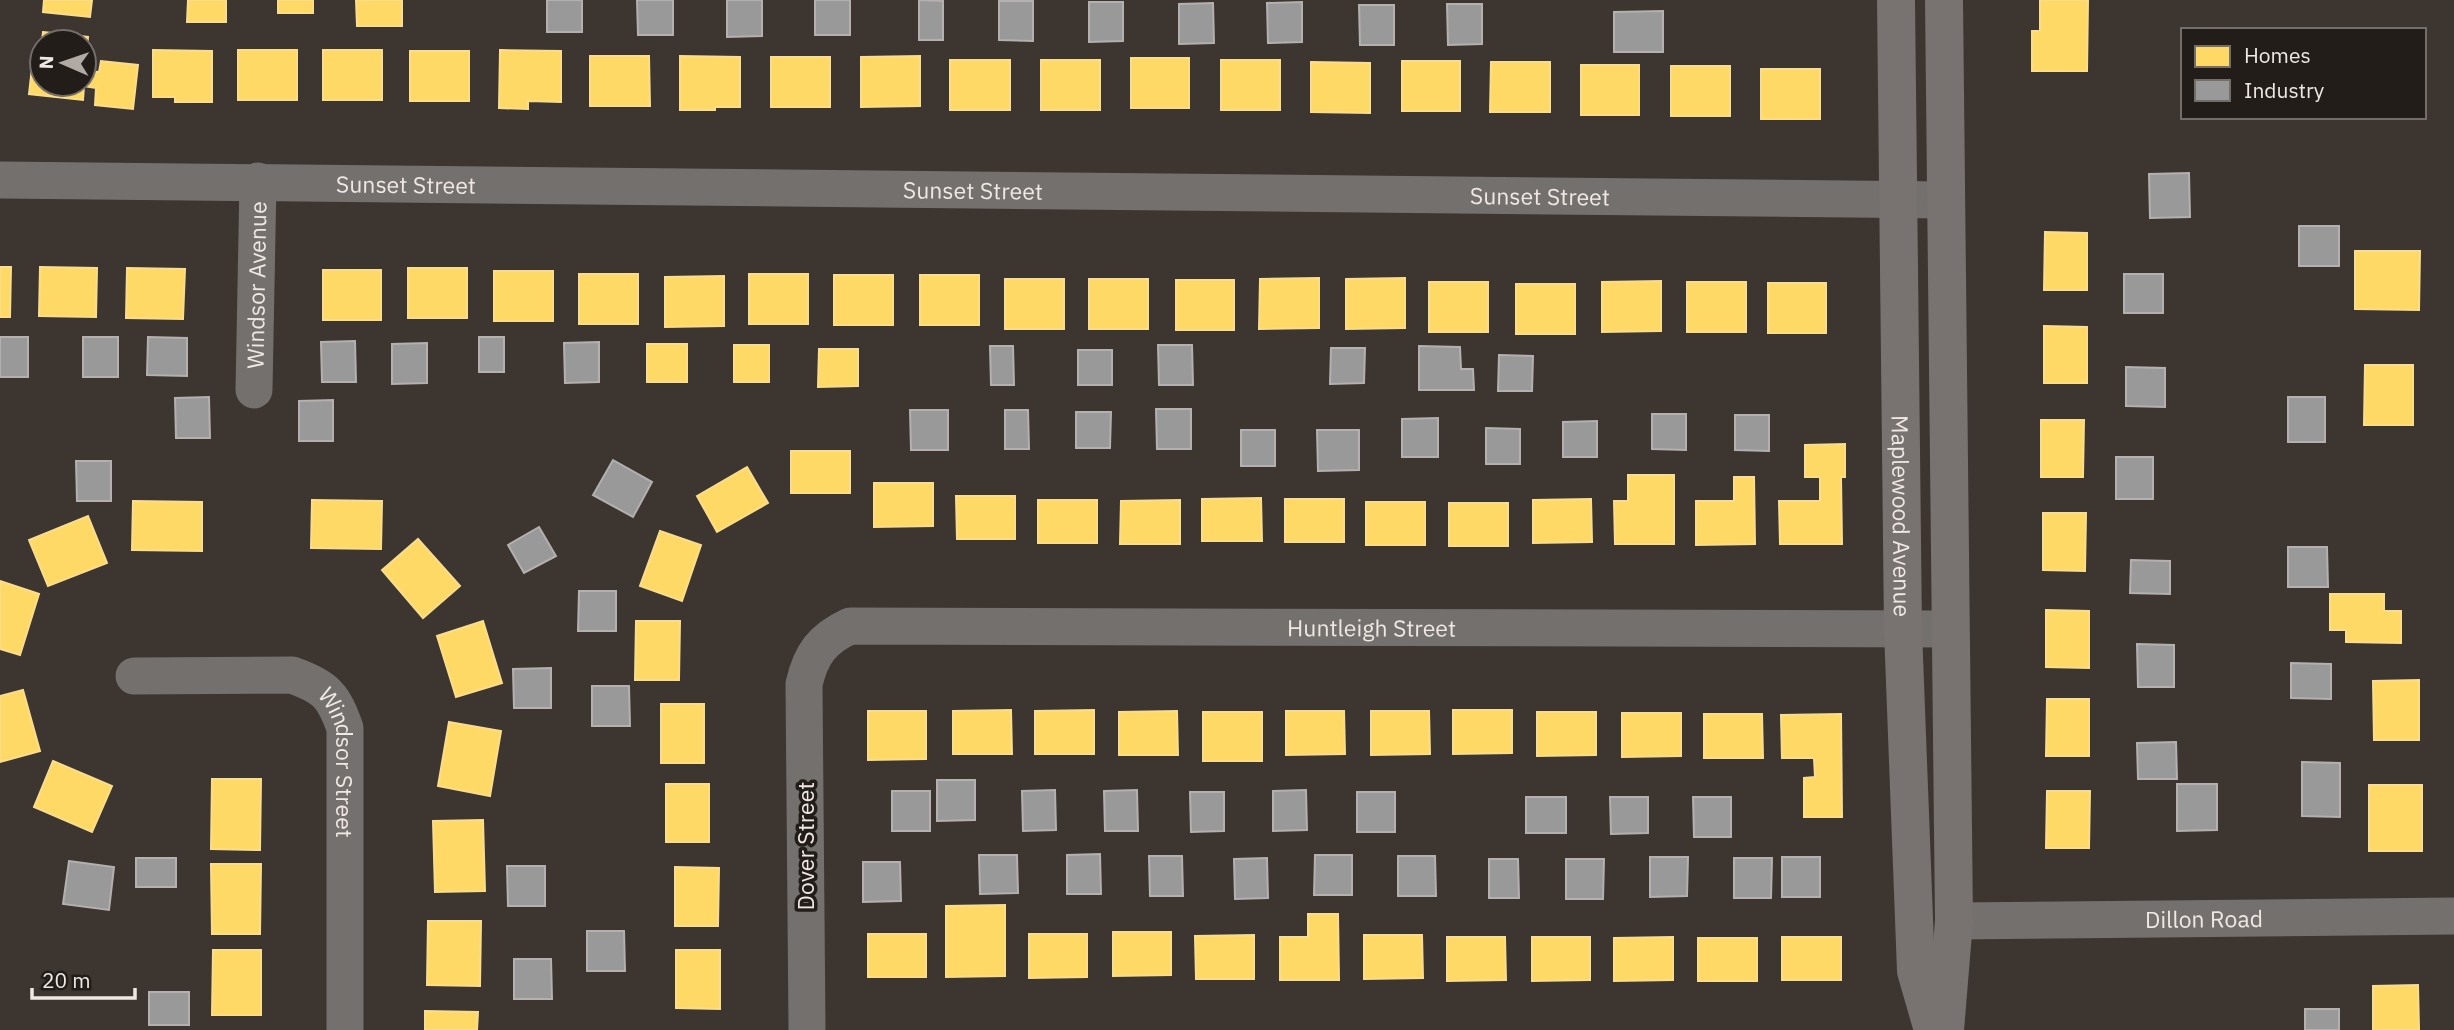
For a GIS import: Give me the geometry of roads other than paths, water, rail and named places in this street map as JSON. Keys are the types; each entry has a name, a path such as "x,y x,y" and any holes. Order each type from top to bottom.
{"street":[{"name":"Maplewood Avenue","path":"1896,0 1903,629 1916,971 1933,1030"},
{"name":"Maplewood Avenue","path":"1944,0 1954,920 1945,1030"},
{"name":"Sunset Street","path":"0,180 1945,200"},
{"name":"Windsor Avenue","path":"254,390 258,181"},
{"name":"Huntleigh Street","path":"809,663 830,636 850,626 868,625 1950,629"},
{"name":"Dover Street","path":"807,1030 804,684 809,663"},
{"name":"Windsor Street","path":"134,676 292,675 316,684 328,692 337,704 345,728 345,1030"},
{"name":"Dillon Road","path":"1954,920 2454,916"}]}
